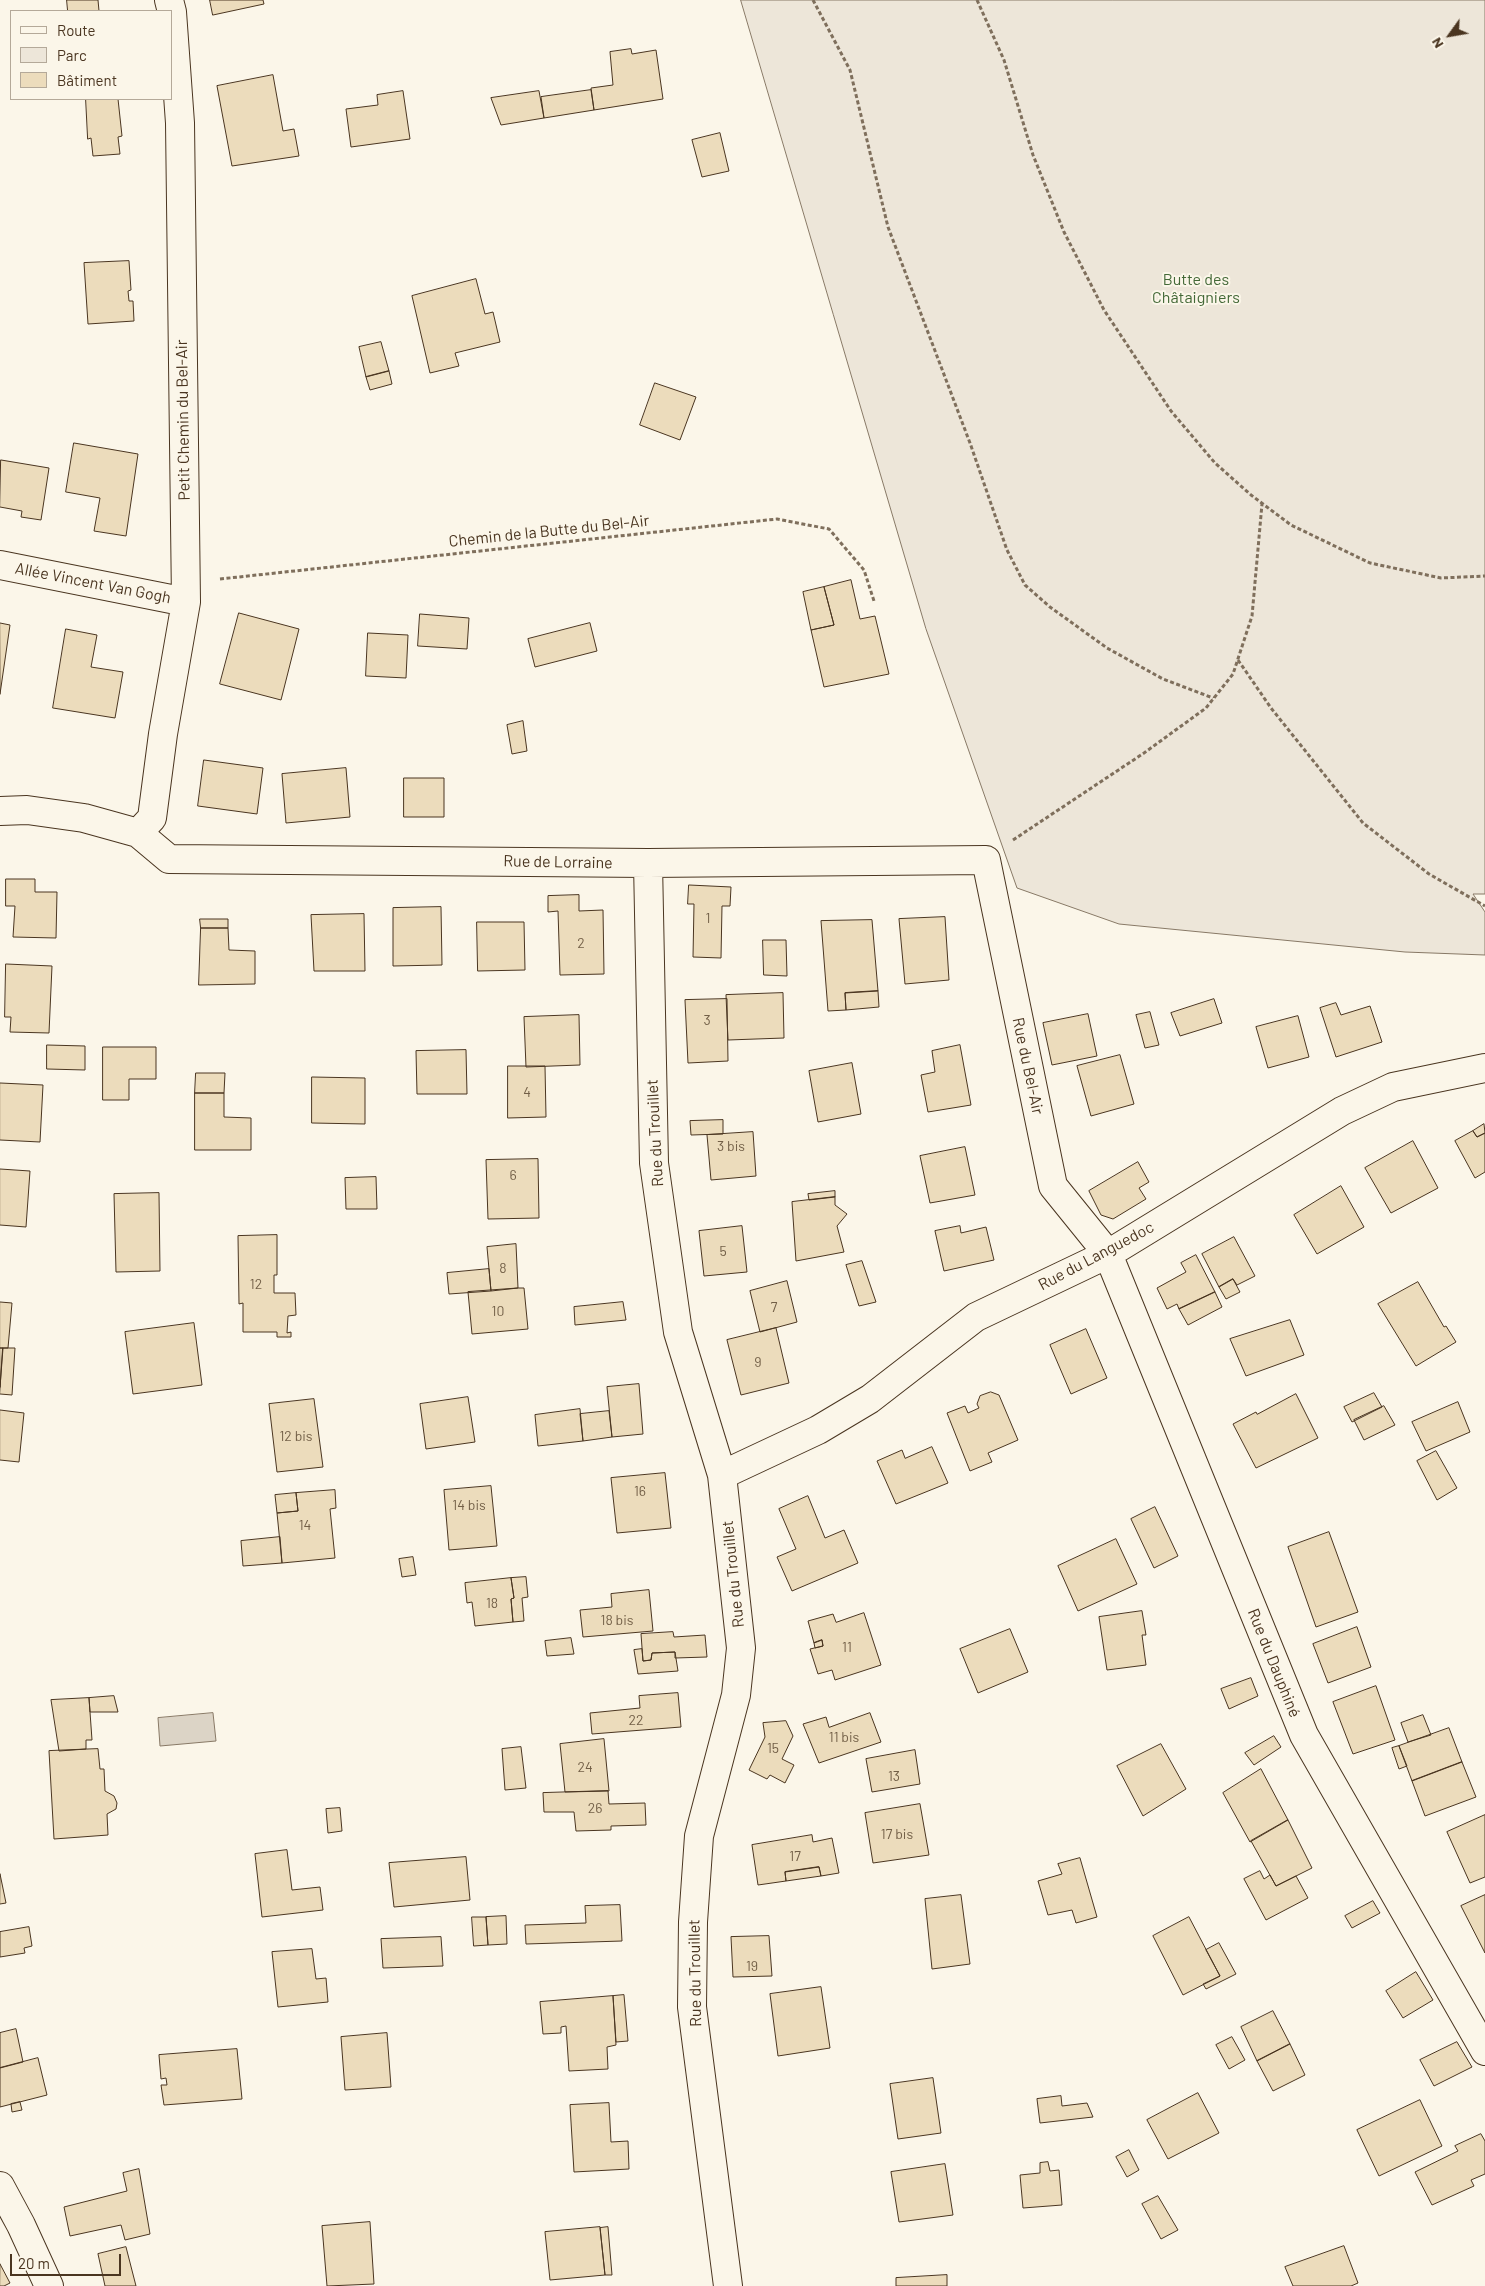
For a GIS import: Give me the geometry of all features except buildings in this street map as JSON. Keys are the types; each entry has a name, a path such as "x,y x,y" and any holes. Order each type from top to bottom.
{"street":[{"name":"Petit Chemin du Bel-Air","path":"138,833 152,818 163,734 186,592 180,123 172,12"},
{"name":"Allée Vincent Van Gogh","path":"0,565 186,592"},
{"path":"0,812 27,810 84,818 138,833"},
{"name":"Rue de Lorraine","path":"138,833 169,858 648,863 986,860"},
{"name":"Rue du Bel-Air","path":"986,860 1053,1186 1108,1254"},
{"name":"Rue du Trouillet","path":"648,863 654,1163 678,1332 722,1475 741,1648 736,1695 699,1836 693,1922 692,2007 728,2286"},
{"name":"Rue du Languedoc","path":"722,1475 818,1430 870,1399 976,1317 1108,1254 1342,1111 1393,1087 1485,1068"},
{"name":"Rue du Dauphiné","path":"1108,1254 1304,1735 1485,2051"},
{"path":"0,2186 21,2225 49,2286"}],"path":[{"path":"813,0 850,70 888,227 967,434 1007,550 1025,585 1050,607 1107,648 1163,679 1213,698"},
{"path":"977,0 1004,60 1033,155 1057,214 1104,310 1171,411 1216,464 1291,525 1370,564 1441,578 1485,576"},
{"path":"986,860 1002,847 1144,754 1206,708 1233,674 1252,616 1262,503"},
{"name":"Chemin de la Butte du Bel-Air","path":"186,592 777,519 829,529 864,570 874,601"},
{"path":"1238,659 1271,708 1363,823 1429,874 1485,906"}],"green space":[{"name":"Butte des Châtaigniers","path":"741,0 1485,0 1485,894 1473,894 1485,912 1485,955 1405,952 1119,924 1017,888 926,629"}],"shaded area":[{"path":"213,1713 216,1741 160,1746 158,1718"}]}
